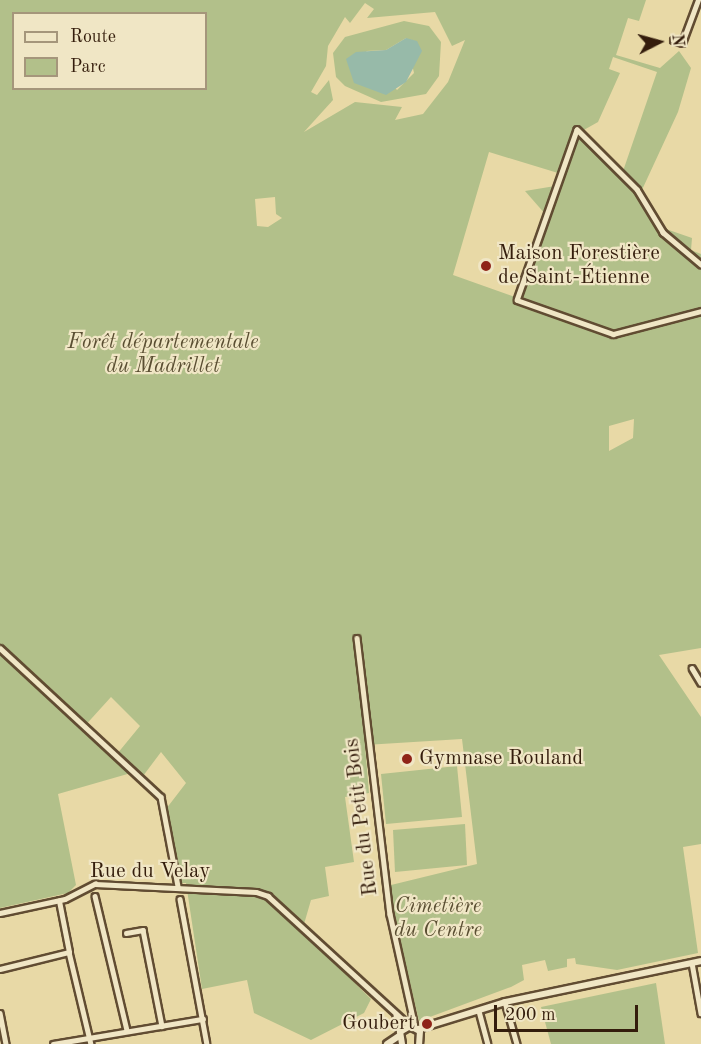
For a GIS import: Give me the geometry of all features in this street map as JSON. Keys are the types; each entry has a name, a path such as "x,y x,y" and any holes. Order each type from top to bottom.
{"main road":[{"path":"387,1044 399,1034 414,1027 452,1020 505,1002 701,961"},
{"path":"414,1027 420,1041 452,1020"},
{"path":"399,1034 402,1044"}],"street":[{"path":"673,40 682,44 698,0"},
{"path":"701,265 663,233 637,190 577,130 517,300 613,334 701,311"},
{"name":"Rue du Petit Bois","path":"357,638 390,914 414,1027"},
{"path":"0,648 160,797 178,886"},
{"path":"692,668 700,680"},
{"name":"Rue du Velay","path":"0,913 58,901 88,885 178,886 268,896 396,1016"},
{"path":"95,896 128,1030"},
{"path":"180,899 207,1044"},
{"path":"58,901 92,1044"},
{"path":"126,933 143,930 162,1026"},
{"path":"0,969 69,952"},
{"path":"692,963 701,1013"},
{"path":"505,1002 517,1044"},
{"path":"479,1011 488,1044"},
{"path":"0,1013 6,1044"},
{"path":"396,1016 414,1027"},
{"path":"396,1016 399,1034"},
{"path":"53,1044 203,1019"}],"green space":[{"name":"Forêt départementale du Madrillet","path":"0,0 646,0 639,21 628,18 616,55 660,68 679,51 691,68 678,112 641,192 666,229 692,238 691,250 701,254 701,648 659,655 701,717 701,844 683,847 698,953 617,970 576,964 575,958 567,959 567,967 548,971 545,960 522,965 524,980 419,1021 387,886 477,864 462,739 365,745 369,793 345,797 354,862 325,867 329,896 311,900 302,931 371,999 364,1013 311,1040 254,1013 247,980 202,989 186,883 179,883 166,809 186,783 161,752 143,776 117,754 140,726 111,697 82,729 131,773 58,794 76,885 68,893 0,908","holes":["365,3 374,9 367,18 435,12 452,46 465,40 448,82 423,114 395,120 402,107 355,102 304,132 333,100 329,80 317,95 311,92 326,66 328,46 345,17 350,23","613,57 657,72 622,174 582,131 598,122 620,73 609,69","489,152 558,173 555,186 525,191 546,215 515,297 453,275","275,197 276,214 282,218 268,227 257,226 255,199","634,419 633,438 609,451 609,426"]},
{"path":"404,21 429,26 441,42 439,76 426,94 381,102 345,86 336,77 333,53 345,37","holes":["406,38 414,73 397,90 366,51 386,50"]},
{"path":"457,766 462,817 386,824 381,774"},
{"path":"465,824 467,865 395,872 393,830"},
{"path":"656,983 665,1044 551,1044 541,1007"}],"shaded area":[{"path":"406,38 417,41 422,51 406,82 386,95 354,83 346,59 356,52 386,50"}],"place":[{"name":"Maison Forestière de Saint-Étienne","path":"486,266"},
{"name":"Gymnase Rouland","path":"407,759"},
{"name":"Goubert","path":"427,1024"}],"park label":[{"name":"Cimetière du Centre","path":"438,919"}]}
